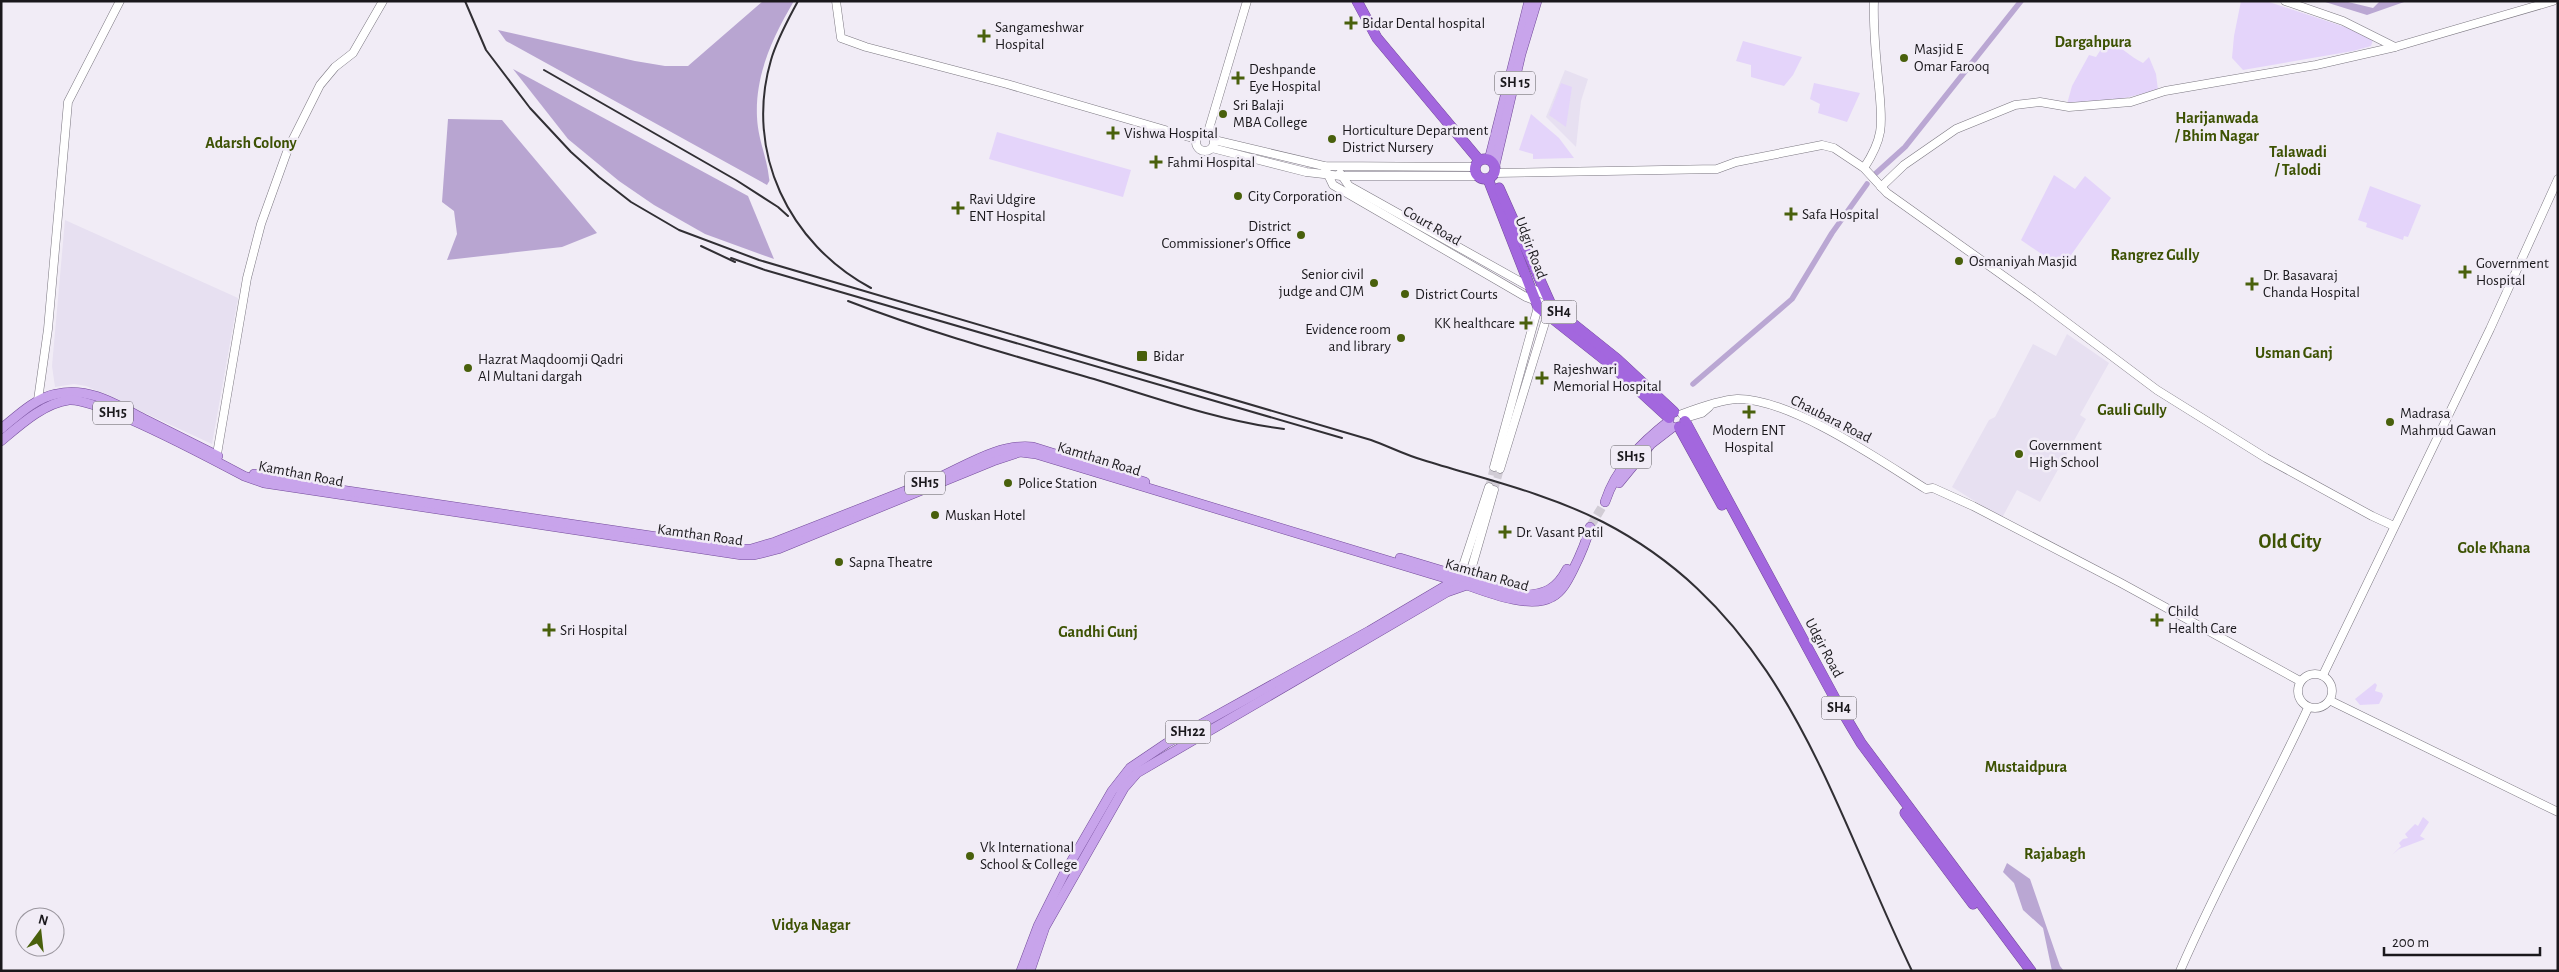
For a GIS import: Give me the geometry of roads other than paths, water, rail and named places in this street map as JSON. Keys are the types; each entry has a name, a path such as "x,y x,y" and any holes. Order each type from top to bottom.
{"highway":[{"name":"Udgir Road","path":"1357,1 1377,38 1486,168 1537,304 1617,359 1677,420 1838,706 1861,743 2031,971"},
{"name":"Udgir Road","path":"1365,1 1374,20 1395,51 1464,131 1486,168 1546,296 1549,311"},
{"name":"Udgir Road","path":"1677,420 1855,747 2022,971"}],"main road":[{"name":"SH 15","path":"1486,168 1529,1"},
{"name":"SH 15","path":"1486,168 1537,1"},
{"name":"Kamthan Road","path":"1,429 38,400 55,394 74,392 95,395 124,407 216,459"},
{"path":"55,394 60,402"},
{"name":"Kamthan Road","path":"1,441 42,410 60,402 78,401 122,416 216,459 261,476 364,496 739,549 775,542 821,528 889,501 1017,445 1033,447 1369,550 1460,581 1518,594 1540,603 1558,594 1567,582 1586,545 1590,527 1564,575 1555,587 1529,598"},
{"name":"SH15","path":"1677,420 1651,444 1605,502 1611,485 1642,443 1677,420"},
{"path":"1030,971 1045,928 1124,788 1137,773 1447,592 1460,581"},
{"name":"SH122","path":"1021,971 1038,926 1064,874 1112,791 1130,768 1167,743 1460,581"}],"street":[{"path":"38,400 48,329 68,102 120,1"},
{"path":"216,459 247,278 261,224 288,149 320,85 335,67 353,53 382,1"},
{"path":"836,1 840,38 866,47 1007,84 1196,139"},
{"path":"1213,144 1208,132 1247,1"},
{"path":"1864,168 1873,154 1880,135 1882,110 1878,87 1874,1"},
{"path":"2285,1 2343,21 2395,47"},
{"path":"1881,187 1904,165 1956,129 2015,105 2040,102 2068,107 2131,102 2165,91 2316,65 2395,47 2553,1"},
{"path":"1208,132 1200,133 1196,139 1197,146 1202,150 1213,144 1324,166 1717,169 1736,162 1822,145 1834,148 1864,168 1881,187 2164,395 2266,458 2394,526"},
{"path":"1213,144 1306,172 1341,176 1486,168"},
{"name":"Court Road","path":"1324,166 1333,185 1415,228 1537,304"},
{"path":"1337,166 1341,176 1349,186 1415,228 1546,296"},
{"path":"2323,675 2490,330 2558,179"},
{"path":"1537,304 1497,468 1549,311"},
{"name":"Chaubara Road","path":"1677,420 1708,406 1736,399 1758,401 1832,432 1926,489 1933,488 1973,506 2121,583 2300,681"},
{"path":"1460,581 1491,488"},
{"path":"2311,674 2323,675 2333,686 2331,700 2321,708 2308,708 2298,696 2300,681 2311,674"},
{"path":"2331,700 2558,812"},
{"path":"2180,971 2226,869 2264,800 2308,708"}],"waterway":[{"path":"1874,175 1905,147 2021,1"},
{"path":"1693,384 1792,299 1832,233 1867,184"}],"tunnel":[{"path":"1489,487 1494,467"},
{"path":"1494,490 1500,469"},
{"path":"1590,527 1605,502"}],"railway":[{"path":"465,1 486,50 530,108 571,152 631,202 679,230 759,260 1371,440 1416,458 1537,495 1603,522 1665,561 1716,608 1759,660 1795,717 1826,778 1912,971"},
{"path":"798,1 773,52 764,94 764,128 769,161 780,192 796,221 817,247 842,269 871,288"},
{"path":"544,70 736,180 778,207 788,216"},
{"path":"701,246 735,262"},
{"path":"731,258 765,270 1342,438"},
{"path":"848,301 939,333 1188,408 1284,429"}],"place":[{"name":"Bidar Dental hospital","path":"1351,23"},
{"name":"Sangameshwar Hospital","path":"984,36"},
{"name":"Masjid E Omar Farooq","path":"1904,58"},
{"name":"Deshpande Eye Hospital","path":"1238,78"},
{"name":"Sri Balaji MBA College","path":"1223,114"},
{"name":"Vishwa Hospital","path":"1113,133"},
{"name":"Horticulture Department District Nursery","path":"1332,139"},
{"name":"Fahmi Hospital","path":"1156,162"},
{"name":"City Corporation","path":"1238,196"},
{"name":"Ravi Udgire ENT Hospital","path":"958,208"},
{"name":"Safa Hospital","path":"1791,214"},
{"name":"District Commissioner's Office","path":"1301,235"},
{"name":"Osmaniyah Masjid","path":"1959,261"},
{"name":"Government Hospital","path":"2465,272"},
{"name":"Senior civil judge and CJM","path":"1374,283"},
{"name":"Dr. Basavaraj Chanda Hospital","path":"2252,284"},
{"name":"District Courts","path":"1405,294"},
{"name":"KK healthcare","path":"1526,323"},
{"name":"Evidence room and library","path":"1401,338"},
{"name":"Bidar","path":"1142,356"},
{"name":"Hazrat Maqdoomji Qadri Al Multani dargah","path":"468,368"},
{"name":"Rajeshwari Memorial Hospital","path":"1542,378"},
{"name":"Modern ENT Hospital","path":"1749,412"},
{"name":"Madrasa Mahmud Gawan","path":"2390,422"},
{"name":"Government High School","path":"2019,454"},
{"name":"Police Station","path":"1008,483"},
{"name":"Muskan Hotel","path":"935,515"},
{"name":"Dr. Vasant Patil","path":"1505,532"},
{"name":"Sapna Theatre","path":"839,562"},
{"name":"Child Health Care","path":"2157,620"},
{"name":"Sri Hospital","path":"549,630"},
{"name":"Vk International School & College","path":"970,856"}],"district":[{"name":"Dargahpura","path":"2093,42"},
{"name":"Harijanwada / Bhim Nagar","path":"2217,127"},
{"name":"Adarsh Colony","path":"251,143"},
{"name":"Talawadi / Talodi","path":"2298,161"},
{"name":"Rangrez Gully","path":"2155,255"},
{"name":"Usman Ganj","path":"2294,353"},
{"name":"Gauli Gully","path":"2132,410"},
{"name":"Old City","path":"2290,542"},
{"name":"Gole Khana","path":"2494,548"},
{"name":"Gandhi Gunj","path":"1098,632"},
{"name":"Mustaidpura","path":"2026,767"},
{"name":"Rajabagh","path":"2055,854"},
{"name":"Vidya Nagar","path":"811,925"}]}
